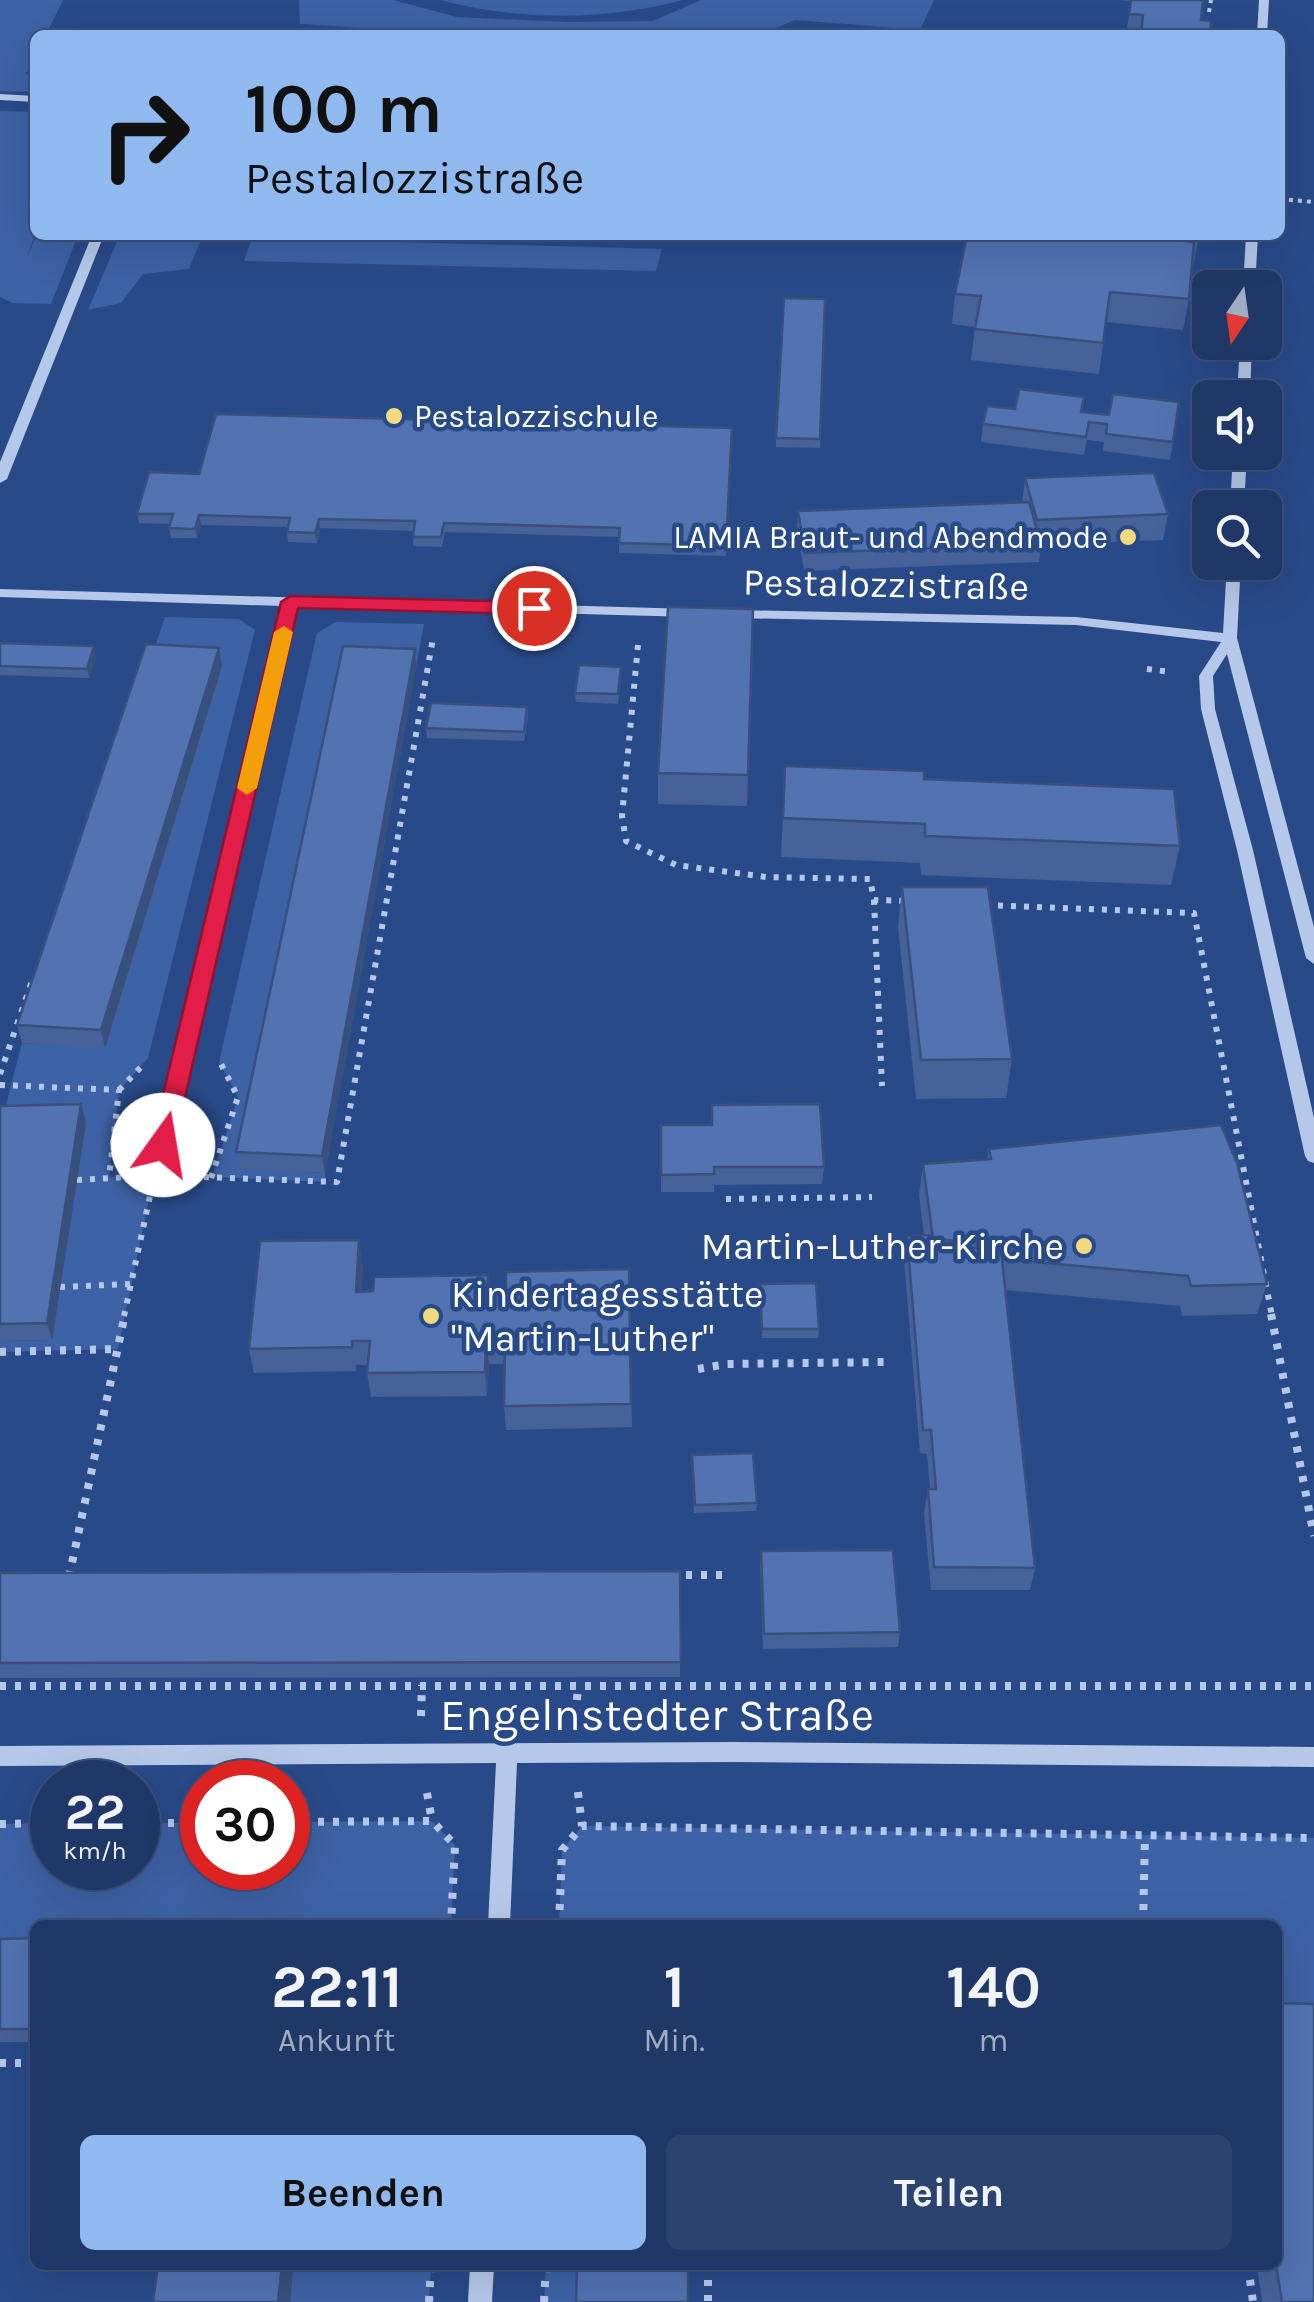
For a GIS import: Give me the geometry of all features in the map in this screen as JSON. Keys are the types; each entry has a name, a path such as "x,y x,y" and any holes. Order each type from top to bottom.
{"street":[{"path":"1262,30 1264,0"},
{"path":"0,97 30,99"},
{"path":"0,478 96,240"},
{"path":"1250,270 1252,240"},
{"path":"1233,580 1230,638 1314,958"},
{"name":"Pestalozzistraße","path":"0,593 700,613"},
{"path":"163,1145 290,602"},
{"name":"Pestalozzistraße","path":"720,613 1076,621 1230,638"},
{"path":"1230,638 1206,676 1208,709 1245,850 1314,1156"},
{"name":"Engelnstedter Straße","path":"0,1756 734,1752 1314,1757"},
{"path":"499,1920 507,1755"},
{"path":"480,2302 482,2270"}],"path":[{"path":"1210,12 1211,0"},
{"path":"1285,199 1314,202"},
{"path":"76,1180 154,1175 337,1182 436,624"},
{"path":"640,630 622,816 626,841 676,865 766,877 870,879 882,1086"},
{"path":"874,900 914,902"},
{"path":"974,904 1194,913 1311,1503 1314,1536"},
{"path":"0,1074 37,964"},
{"path":"109,1178 119,1090 148,1058"},
{"path":"211,1178 238,1097 220,1062"},
{"path":"0,1085 119,1090"},
{"path":"68,1583 163,1145"},
{"path":"726,1199 872,1197"},
{"path":"60,1287 131,1284"},
{"path":"0,1352 118,1349"},
{"path":"698,1369 727,1364 886,1362"},
{"path":"667,1576 727,1575"},
{"path":"52,1578 68,1583 89,1578"},
{"path":"0,1686 52,1682 1314,1686"},
{"path":"310,1822 432,1821 456,1845 452,1920"},
{"path":"0,1824 30,1823"},
{"path":"558,1920 562,1850 582,1826 1314,1838"},
{"path":"1144,1835 1144,1920"},
{"path":"0,2063 30,2062"},
{"path":"429,2302 432,2270"},
{"path":"544,2302 546,2270"},
{"path":"708,2270 708,2302"},
{"path":"1249,2270 1253,2302"}],"shaded area":[{"path":"0,0 63,0 48,30 30,30 30,66 26,74 30,74 30,92 0,91"},
{"path":"299,0 393,0 457,17 568,22 653,21 701,0 934,0 920,30 795,20 771,30 393,30 300,24"},
{"path":"440,0 683,0 623,12 562,16 500,12"},
{"path":"0,111 30,112 33,240 26,261 34,240 76,240 51,304 13,303 0,297"},
{"path":"118,240 201,240 189,269 143,274 121,303 88,310"},
{"path":"251,240 662,249 656,271 244,261"},
{"path":"165,617 239,619 255,630 148,1058 119,1091 109,1177 154,1175 118,1349 0,1352 0,1341 52,1340 86,1123 1,1124 22,1043 106,1047 150,662"},
{"path":"336,622 424,624 416,667 346,664 240,1169 325,1173 325,1182 212,1177 238,1097 219,1062 317,633"},
{"path":"432,1821 455,1845 451,1920 30,1920 30,1952 0,1952 0,1824 30,1823 30,1890 160,1890 160,1823 180,1823 180,1890 310,1890 310,1822"},
{"path":"582,1826 1314,1838 1314,2033 1282,2032 1282,1920 559,1920 562,1850"},
{"path":"293,2270 431,2270 429,2302 290,2302"},
{"path":"546,2270 579,2270 578,2302 544,2302"}],"building":[{"path":"1131,0 1203,0 1201,20 1211,21 1210,30 1142,30 1143,15 1129,14"},
{"path":"966,240 1194,242 1189,299 1110,292 1103,343 975,329 981,296 955,294"},
{"path":"784,298 825,299 820,439 776,438"},
{"path":"1019,389 1084,397 1081,412 1109,415 1113,394 1179,402 1173,442 1106,434 1107,424 1089,422 1086,437 983,424 987,406 1015,409"},
{"path":"216,414 732,428 726,546 619,543 620,528 444,523 441,537 413,537 415,521 319,519 315,533 287,532 290,518 199,515 195,529 169,528 173,514 137,514 149,472 199,474"},
{"path":"1154,473 1168,514 1037,520 1025,478"},
{"path":"1029,502 1041,544 805,553 798,511"},
{"path":"668,607 753,609 748,775 658,773"},
{"path":"0,643 94,646 87,669 0,666"},
{"path":"146,644 219,648 101,1030 17,1025"},
{"path":"343,646 415,649 322,1156 236,1152"},
{"path":"579,665 621,667 618,694 575,693"},
{"path":"431,703 527,707 524,732 426,728"},
{"path":"785,766 924,771 924,779 1174,789 1180,846 925,836 925,824 783,818"},
{"path":"902,887 988,887 1012,1059 921,1060"},
{"path":"81,1104 47,1323 0,1324 0,1106"},
{"path":"820,1104 824,1167 714,1167 714,1174 661,1175 661,1125 712,1125 712,1105"},
{"name":"Martin-Luther-Kirche","path":"1221,1125 1237,1163 1267,1284 1191,1286 1188,1276 1003,1259 1002,1244 933,1239 923,1164 991,1159 989,1149"},
{"path":"931,1235 932,1245 1001,1250 1035,1568 934,1567 928,1489 936,1489 931,1430 923,1430 907,1236"},
{"path":"359,1240 356,1292 373,1291 374,1277 488,1275 487,1290 506,1289 506,1272 629,1269 631,1404 504,1406 505,1340 486,1340 485,1372 367,1373 370,1341 352,1341 352,1347 249,1349 260,1241"},
{"path":"816,1283 819,1329 762,1329 760,1284"},
{"path":"753,1453 757,1503 695,1505 692,1455"},
{"path":"893,1550 900,1632 764,1634 761,1551"},
{"path":"680,1571 681,1662 0,1663 0,1573"},
{"path":"30,1938 30,2029 0,2029 0,1939"},
{"path":"1282,2003 1314,2004 1314,2302 1282,2302 1277,2270 1282,2270"},
{"path":"157,2270 281,2270 278,2302 153,2302"},
{"path":"577,2270 688,2270 688,2302 576,2302"}],"slow traffic":[{"path":"247,788 284,632"}],"place":[{"name":"Pestalozzischule","path":"394,416"},
{"name":"LAMIA Braut- und Abendmode","path":"1128,537"},
{"name":"Martin-Luther-Kirche","path":"1084,1246"},
{"name":"Kindertagesstätte \"Martin-Luther\"","path":"431,1316"}],"route":[{"path":"163,1145 290,602 534,608"}]}
